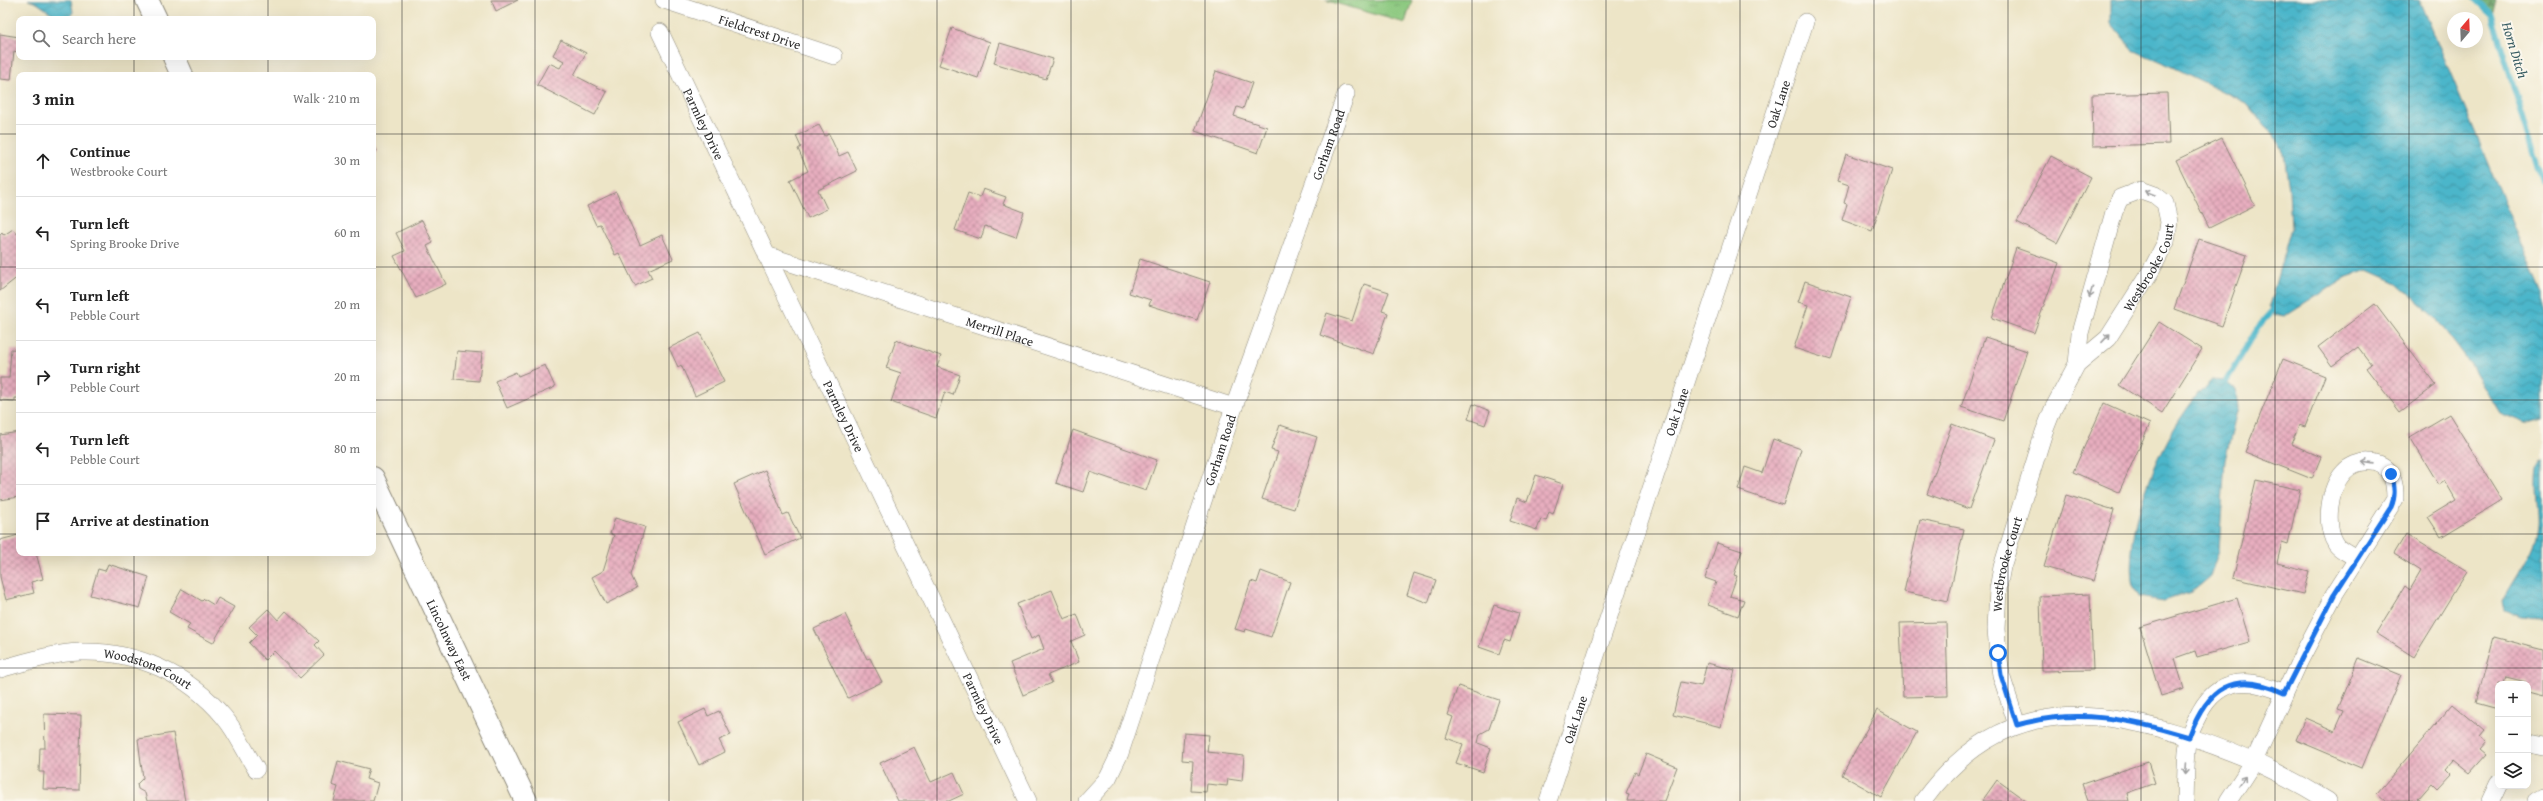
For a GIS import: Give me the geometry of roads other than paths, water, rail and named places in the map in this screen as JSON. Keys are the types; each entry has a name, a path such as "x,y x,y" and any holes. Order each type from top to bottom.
{"highway":[{"path":"147,0 155,16"},
{"path":"175,60 181,72"},
{"name":"Lincolnway East","path":"376,484 526,801"}],"street":[{"name":"Fieldcrest Drive","path":"664,0 834,56"},
{"name":"Oak Lane","path":"1548,801 1805,22"},
{"name":"Parmley Drive","path":"660,32 1028,801"},
{"name":"Gorham Road","path":"1087,801 1108,778 1120,753 1234,407 1346,94"},
{"name":"Westbrooke Court","path":"2017,725 2001,675 1998,653 1996,629 1998,590 2002,567 2044,432 2055,403 2077,364 2108,338 2152,269 2166,242 2169,222 2165,202 2154,195 2141,190 2120,198 2114,212 2080,332 2077,364"},
{"name":"Merrill Place","path":"766,255 1234,407"},
{"path":"2228,801 2254,761 2284,693 2315,629 2356,558 2373,537 2395,499 2395,486 2391,474 2383,467 2372,462 2359,462 2344,472 2335,490 2330,508 2329,526 2332,537 2337,546 2356,558"},
{"name":"Woodstone Court","path":"0,669 42,657 80,652 128,657 154,665 186,682 205,696 225,718 256,769"},
{"path":"2185,801 2189,737 2203,708 2211,696 2220,688 2233,683 2255,682 2284,693"},
{"path":"1923,801 1938,782 1959,761 1993,736 2017,725 2058,716 2085,715 2118,718 2189,737 2254,761 2328,801"},
{"path":"2531,744 2543,746"},
{"path":"2490,801 2496,789"},
{"path":"2536,801 2543,797"}],"water":[{"path":"28,0 71,0 73,12 71,16 56,16 37,3"},
{"path":"2111,0 2420,0 2543,295 2543,418 2525,423 2500,413 2471,365 2434,316 2397,283 2368,270 2347,277 2284,317 2275,315 2269,306 2291,228 2289,189 2283,148 2246,103 2173,67 2133,50 2111,23"},
{"path":"2212,380 2226,381 2236,389 2238,408 2225,460 2219,550 2210,576 2191,592 2164,601 2139,597 2132,583 2132,556 2135,529 2142,501 2152,473 2165,445 2195,398"},
{"path":"2543,460 2543,617 2521,616 2504,610 2502,601 2529,555 2537,536 2539,519 2537,481 2539,465"}],"waterway":[{"name":"Horn Ditch","path":"2475,0 2492,16 2543,182"},
{"path":"2226,381 2261,323 2272,311"}]}
